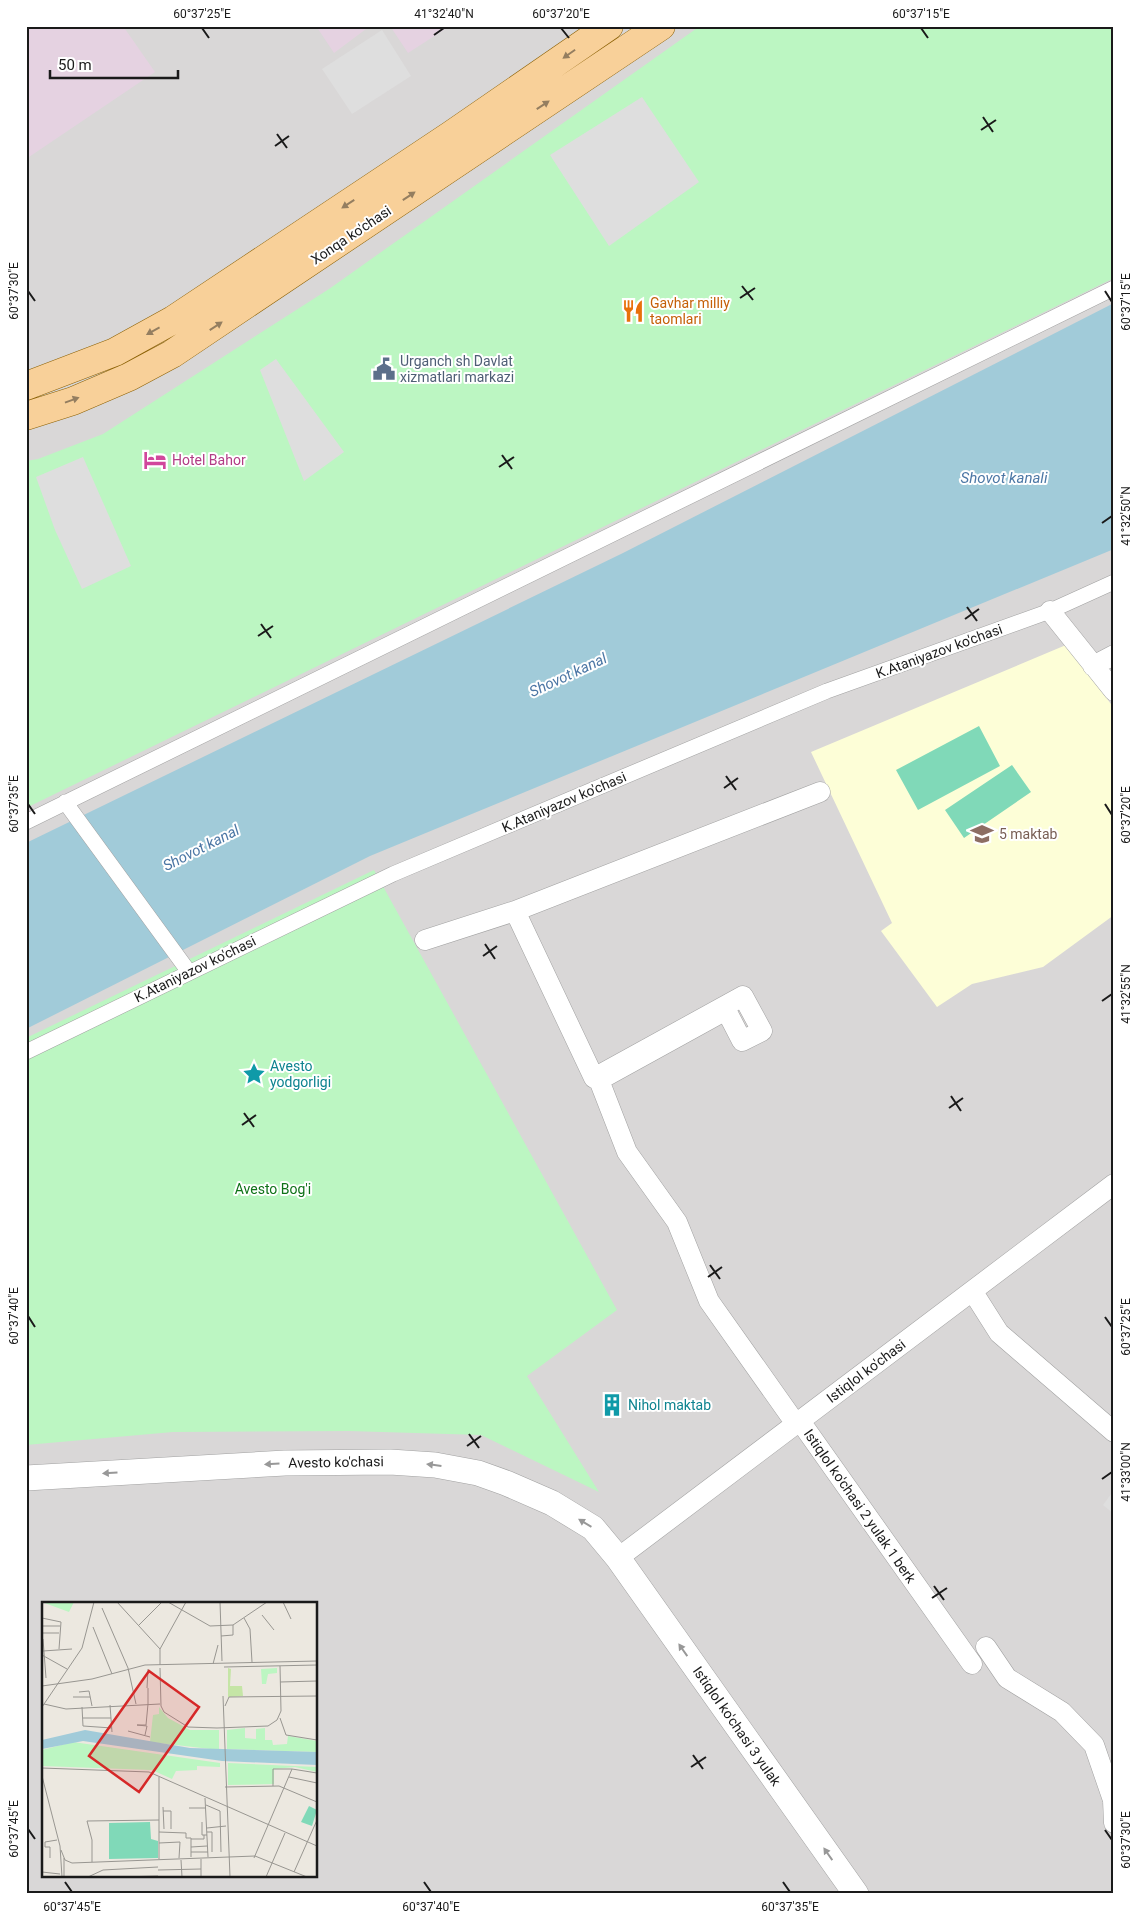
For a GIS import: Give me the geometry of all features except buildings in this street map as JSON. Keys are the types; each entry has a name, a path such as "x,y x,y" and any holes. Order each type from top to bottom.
{"main road":[{"name":"Xonqa ko'chasi","path":"26,416 129,378 172,354 458,146 610,26"},
{"name":"Xonqa ko'chasi","path":"26,386 114,352 173,320 458,146 661,26"}],"street":[{"path":"26,822 1114,288"},
{"name":"K.Ataniyazov ko'chasi","path":"26,1052 393,874 827,691 1050,611 1114,582"},
{"path":"1050,611 1092,666 1114,691"},
{"path":"1092,666 1114,654"},
{"path":"425,940 515,912 820,792"},
{"path":"65,802 189,972"},
{"name":"Istiqlol ko'chasi 2 yulak 1 berk","path":"515,912 594,1078 744,996 762,1031 742,1040 726,1010 598,1080 627,1152 678,1222 709,1301 972,1664"},
{"name":"Istiqlol ko'chasi","path":"618,1558 1114,1184"},
{"path":"973,1292 999,1333 1114,1432"},
{"name":"Avesto ko'chasi","path":"26,1478 285,1463 390,1462 435,1465 506,1482 552,1503 593,1528 618,1558"},
{"name":"Istiqlol ko'chasi 3 yulak","path":"618,1558 856,1894"},
{"path":"986,1647 1007,1678 1062,1712 1094,1745 1113,1800 1114,1823"}],"shaded area":[{"path":"26,26 1114,26 1114,1894 26,1894"},
{"path":"26,26 123,26 155,72 26,159"},
{"path":"316,26 370,26 334,53"},
{"path":"390,26 450,26 408,53"},
{"path":"382,30 411,76 352,114 322,69"},
{"path":"642,97 699,182 609,246 550,155"},
{"path":"276,359 344,452 304,481 260,370"},
{"path":"83,457 131,566 82,589 55,530 36,477"},
{"name":"5 maktab","path":"1066,645 1114,708 1114,915 1043,967 972,984 937,1007 881,931 892,923 811,752"},
{"path":"1114,1490 1114,1514 1103,1505"}],"green space":[{"path":"700,26 1114,26 1114,278 26,808 26,461 38,459 103,434 329,289"},
{"path":"979,726 1000,766 918,810 896,770"},
{"path":"1012,765 1031,792 964,838 945,810"},
{"name":"Avesto Bog'i","path":"374,870 617,1310 527,1376 599,1492 481,1435 349,1431 173,1432 26,1445 26,1038"}],"water":[{"name":"Shovot kanali","path":"1114,303 1114,549 370,856 26,1029 26,843 623,553"}],"place":[{"name":"Gavhar milliy taomlari","path":"633,311"},
{"name":"Urganch sh Davlat xizmatlari markazi","path":"384,369"},
{"name":"Hotel Bahor","path":"155,460"},
{"name":"5 maktab","path":"982,834"},
{"name":"Avesto yodgorligi","path":"254,1074"},
{"name":"Nihol maktab","path":"612,1405"}],"water label":[{"name":"Shovot kanal","path":"568,675"},
{"name":"Shovot kanal","path":"201,848"}]}
